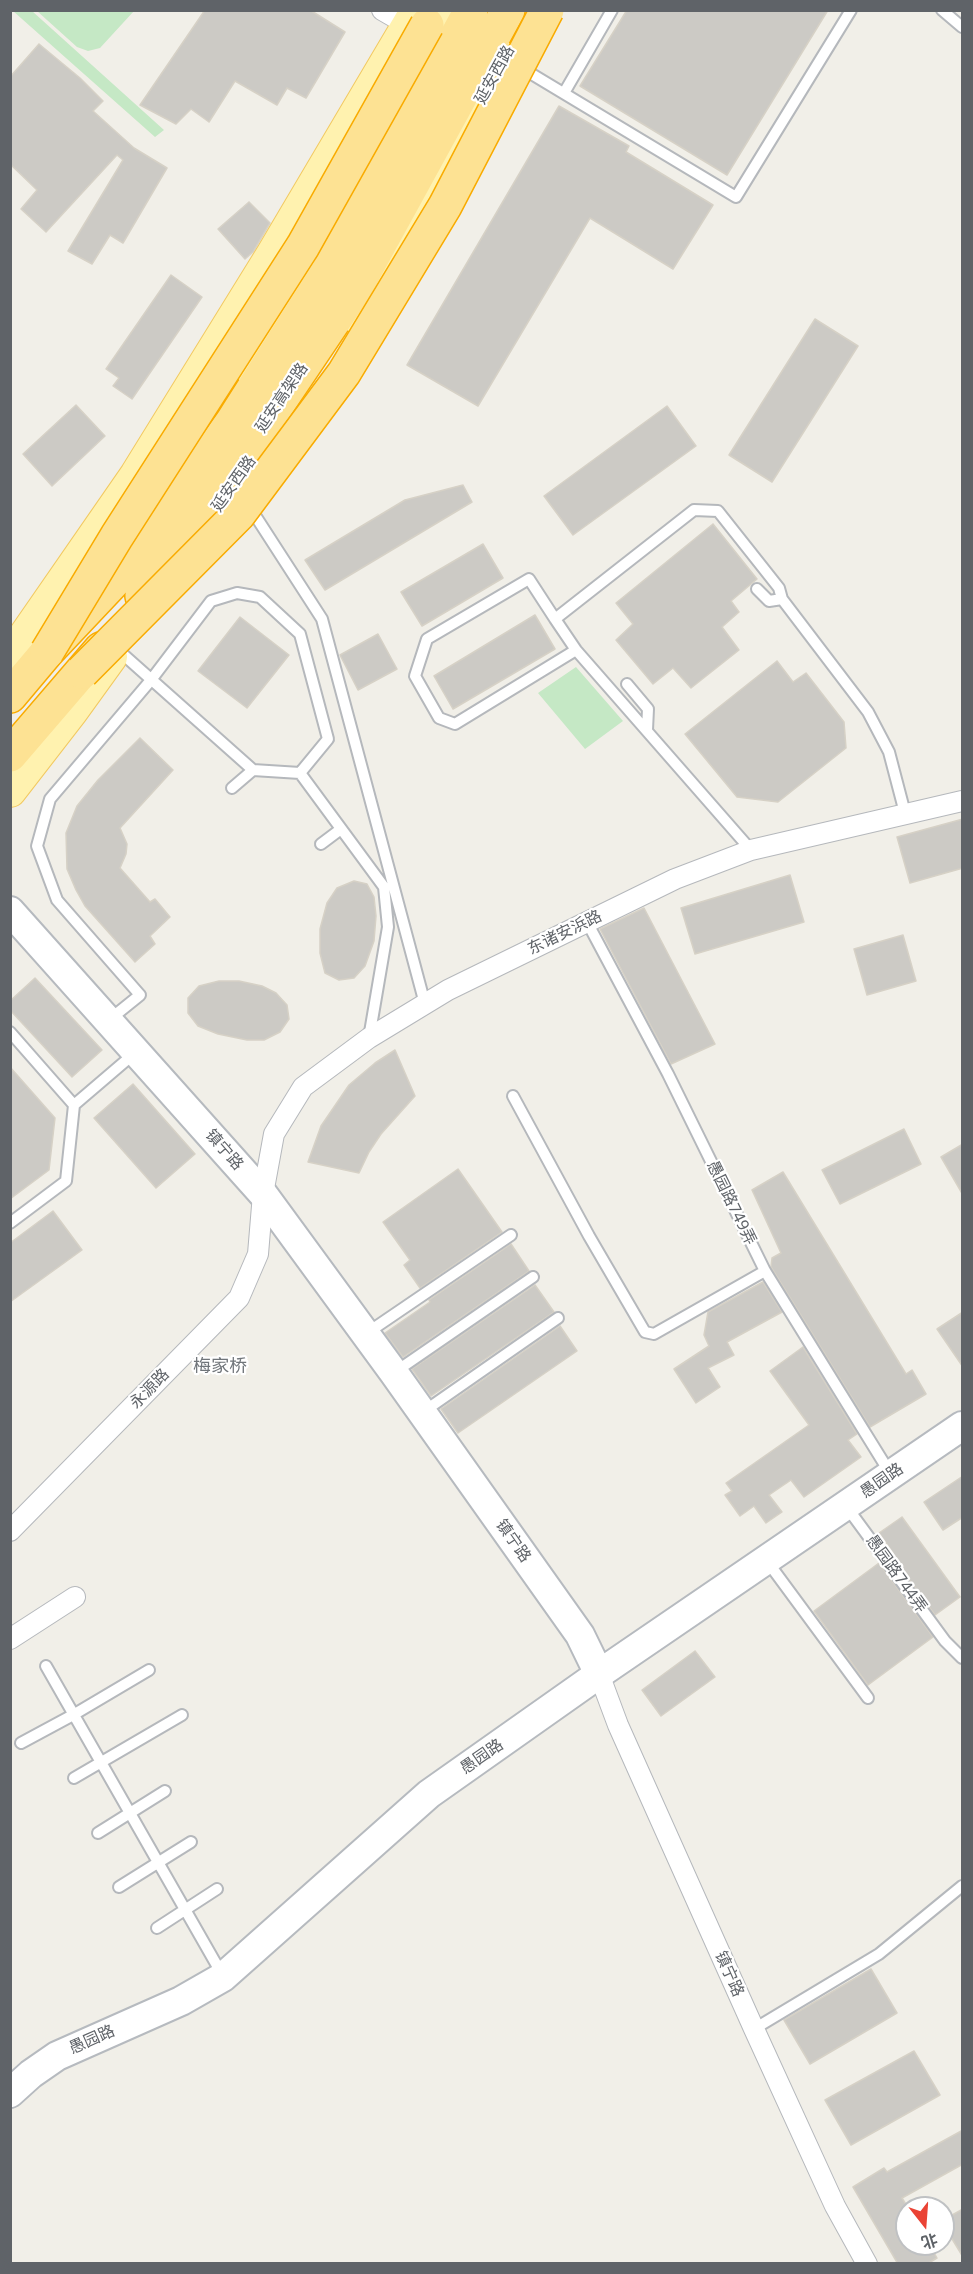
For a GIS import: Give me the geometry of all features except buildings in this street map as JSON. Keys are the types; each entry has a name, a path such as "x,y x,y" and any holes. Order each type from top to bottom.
{"highway":[{"name":"延安高架路","path":"10,696 47,652 133,561 232,422 328,271 471,10"},
{"name":"延安高架路","path":"10,755 82,672 192,532 354,291 508,10"},
{"path":"82,672 239,514 344,373 445,206 547,10"},
{"path":"47,652 117,537 303,246 419,15"}],"main road":[{"name":"延安西路","path":"10,791 117,649 392,262 531,10"},
{"path":"10,657 162,434 419,15"},
{"path":"10,691 93,594 248,371 270,331 419,15"},
{"path":"237,312 270,331"},
{"path":"162,434 190,455"},
{"name":"镇宁路","path":"10,911 263,1194 366,1334 580,1635 599,1674"},
{"name":"愚园路","path":"10,2092 57,2056 181,2001 223,1977 429,1794 599,1674 963,1426"}],"street":[{"name":"东诸安浜路","path":"263,1194 273,1134 303,1087 369,1038 448,990 675,879 752,850 963,801"},
{"name":"永源路","path":"10,1531 239,1298 258,1254 263,1194"},
{"path":"10,1638 75,1597"},
{"name":"镇宁路","path":"599,1674 618,1725 754,2029 835,2206 867,2264"}],"lane":[{"path":"564,93 612,10"},
{"path":"505,58 736,196 851,10"},
{"path":"942,10 963,27"},
{"path":"241,493 322,619 425,1004"},
{"path":"555,619 694,510 718,511 779,588 782,599 868,712 889,752 905,813"},
{"path":"576,650 455,724 439,718 415,676 427,639 529,579 576,650 752,850"},
{"path":"757,589 769,602 782,599"},
{"path":"109,1020 140,995 57,900 37,846 50,799 151,680 211,601 237,593 260,597 300,634 328,739 300,773"},
{"path":"117,649 253,770 300,773"},
{"path":"627,684 648,709 646,730"},
{"path":"232,788 253,770"},
{"path":"300,773 384,887 387,927 369,1038"},
{"path":"321,844 341,829"},
{"name":"愚园路749弄","path":"587,922 668,1074 765,1271 891,1475"},
{"path":"10,1032 74,1105"},
{"path":"10,1223 66,1181 74,1105 137,1051"},
{"path":"513,1096 645,1332 654,1334 765,1271"},
{"path":"366,1334 511,1235"},
{"path":"394,1373 533,1277"},
{"path":"422,1413 558,1318"},
{"name":"愚园路744弄","path":"846,1506 945,1641 963,1658"},
{"path":"767,1561 868,1698"},
{"path":"46,1666 223,1977"},
{"path":"21,1743 149,1670"},
{"path":"74,1778 182,1715"},
{"path":"98,1833 165,1791"},
{"path":"119,1887 191,1842"},
{"path":"754,2029 879,1954 963,1886"},
{"path":"157,1928 217,1890"}],"green space":[{"path":"13,11 32,11 164,130 155,137"},
{"path":"37,11 134,11 100,48 88,51 77,47"},
{"path":"576,667 623,721 585,749 538,693"}],"district":[{"name":"梅家桥","path":"220,1367"}]}
